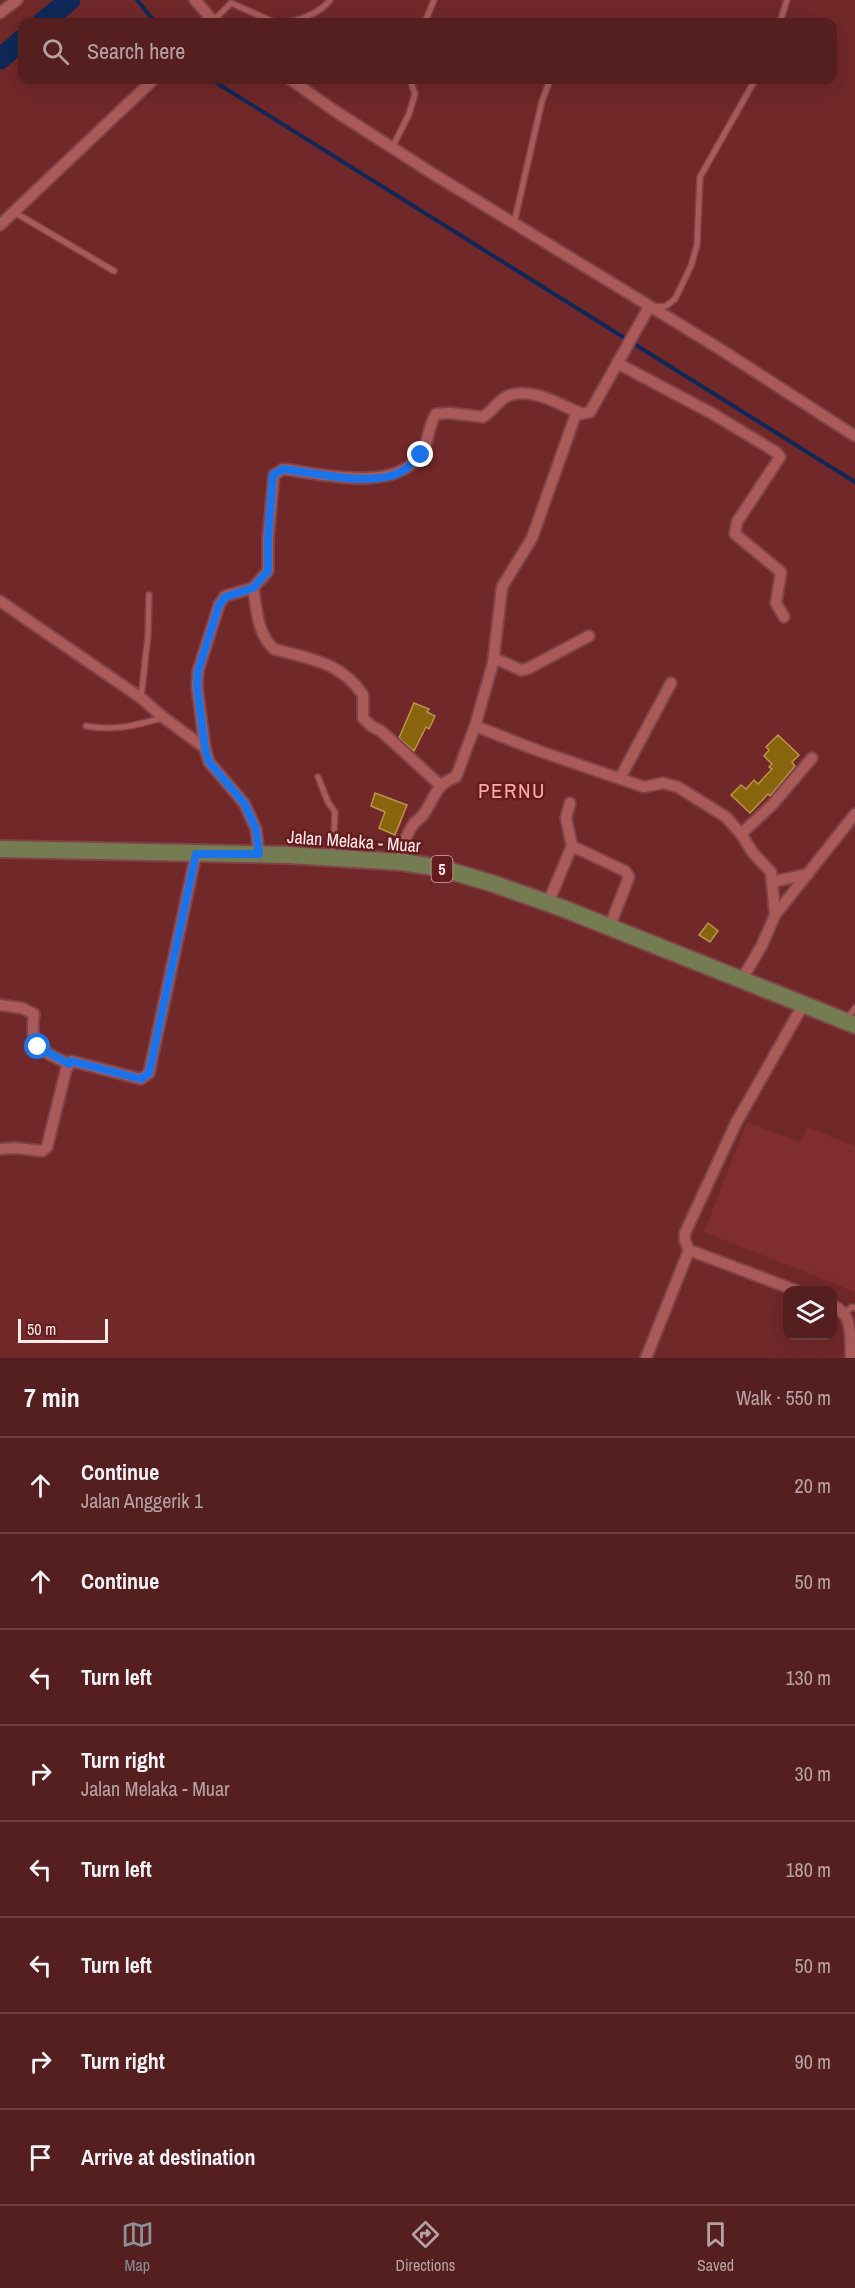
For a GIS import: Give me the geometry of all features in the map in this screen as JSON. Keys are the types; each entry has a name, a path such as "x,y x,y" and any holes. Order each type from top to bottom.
{"main road":[{"name":"Jalan Melaka - Muar","path":"0,849 196,854 402,852 441,868 548,903 803,1005 852,1018"}],"street":[{"path":"0,13 17,0"},
{"path":"195,0 210,18"},
{"path":"0,225 149,84"},
{"path":"297,84 392,147 637,297 649,307 720,349 855,436"},
{"path":"259,854 256,829 244,803 209,762 197,686 198,671 219,605 225,597 253,588 268,571 273,475 283,469 357,478 390,476 408,468 421,455 430,422 436,414 450,413 483,417 503,399 515,393 530,394 581,414 590,412 649,307"},
{"path":"617,363 713,414 776,452 780,457 737,522 735,534 781,572 776,603 784,617"},
{"path":"402,852 413,823 422,817 440,785 456,777 476,726 494,658 502,587 532,538 577,411"},
{"path":"253,588 262,635 267,642 274,649 332,665 343,672 363,695 363,718 370,726 381,731 440,785"},
{"path":"0,600 141,698 205,748"},
{"path":"494,658 521,670 527,669 589,636"},
{"path":"620,778 671,683"},
{"path":"476,726 644,788 663,783 678,786 726,816 753,853 771,872 775,915"},
{"path":"741,834 772,805 812,758"},
{"path":"548,903 572,846 566,818 570,803"},
{"path":"741,981 762,945 775,915 855,814"},
{"path":"572,846 625,871 629,877 609,928"},
{"path":"0,1149 42,1151 47,1147 71,1061 141,1079 149,1073 196,854"},
{"path":"772,882 808,874"},
{"path":"0,1005 22,1008 34,1014 32,1038 38,1047 69,1064"},
{"path":"784,1286 689,1250 685,1241 685,1233 736,1123 803,1005"},
{"path":"646,1358 689,1250"},
{"path":"837,1308 844,1313 849,1321 851,1358"}],"lane":[{"path":"300,18 326,5 330,0"},
{"path":"427,18 434,0"},
{"path":"782,18 789,1"},
{"path":"217,18 231,3 265,18"},
{"path":"392,147 409,114 415,94 411,84"},
{"path":"514,223 549,84"},
{"path":"649,307 666,306 675,299 692,266 697,245 700,177 753,84"},
{"path":"14,212 114,272"},
{"path":"141,698 148,635 149,595"},
{"path":"86,726 106,730 131,727 163,717"},
{"path":"318,777 328,802 335,812 333,851"},
{"path":"844,1313 852,1307 855,1308"}],"shaded area":[{"path":"747,1122 801,1143 807,1127 855,1146 855,1292 704,1232"}],"building":[{"path":"414,703 429,709 427,712 435,716 429,729 426,727 414,751 399,738"},
{"path":"778,735 799,755 792,762 795,766 770,796 768,794 750,813 731,795 741,785 746,789 754,780 758,784 772,769 769,767 772,764 764,756 769,750 766,747"},
{"path":"375,793 407,805 395,835 379,828 385,812 371,806"},
{"path":"708,923 718,931 710,942 699,935"}],"waterway":[{"path":"48,18 70,0"},
{"path":"137,0 152,18"},
{"path":"0,59 18,43"},
{"path":"218,84 855,482"}],"district":[{"name":"PERNU","path":"512,790"}],"route":[{"path":"38,1047 69,1064 71,1061 141,1079 145,1077 149,1073 196,854 259,854 256,829 244,803 209,762 197,686 198,671 219,605 225,597 253,588 268,571 273,475 283,469 357,478 390,476 408,468 421,455"}]}
